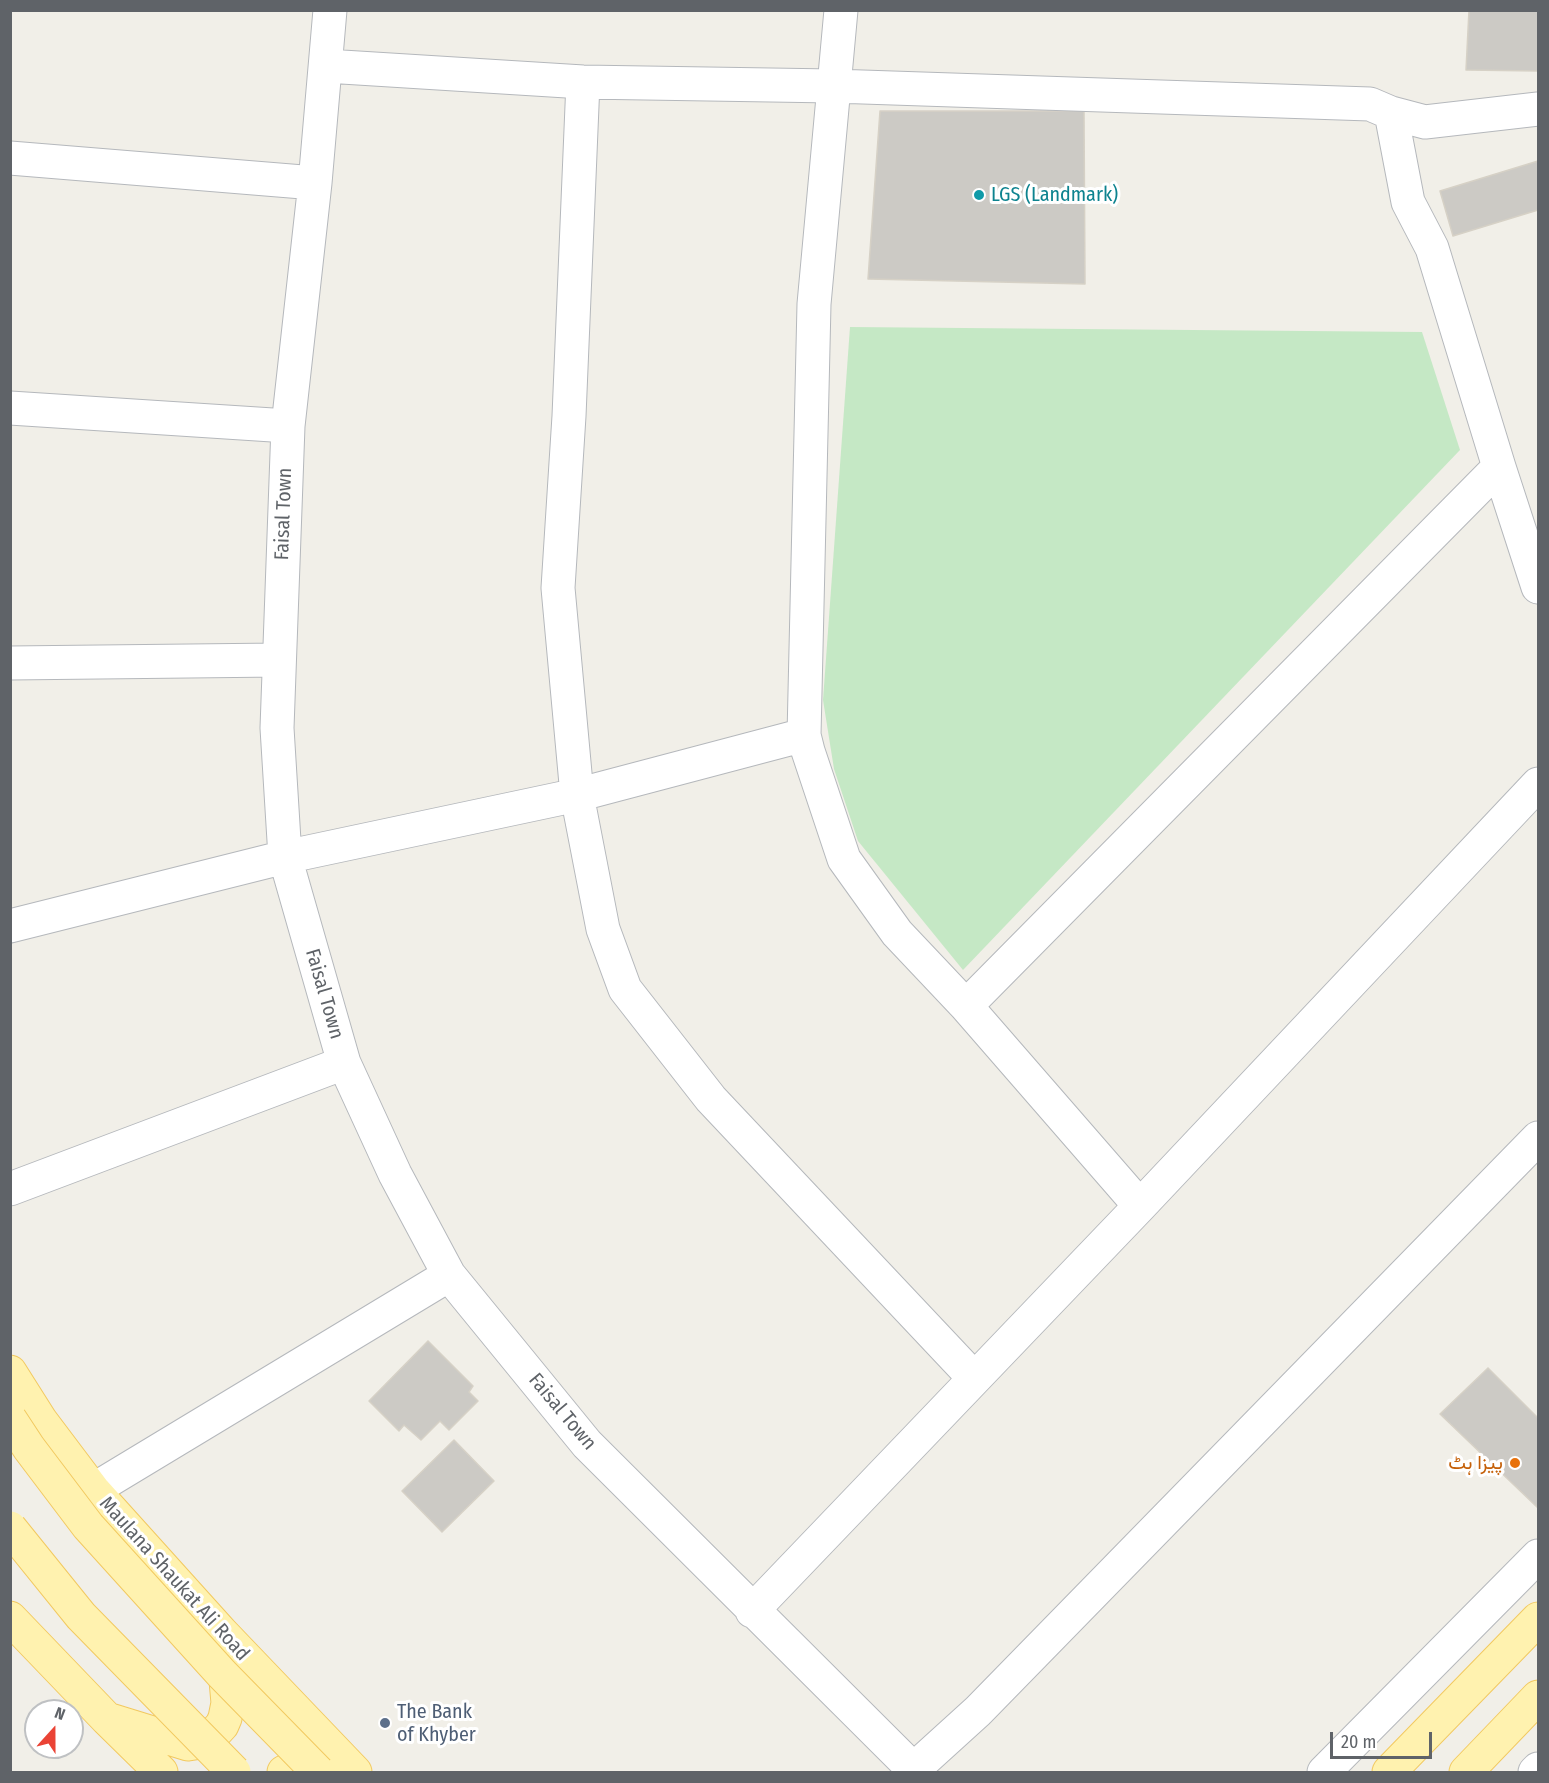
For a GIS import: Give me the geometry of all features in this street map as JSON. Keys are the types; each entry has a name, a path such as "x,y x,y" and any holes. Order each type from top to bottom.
{"main road":[{"name":"Maulana Shaukat Ali Road","path":"10,1372 41,1421 93,1490 221,1632 339,1769"},
{"path":"10,1419 88,1526 222,1674 339,1769"},
{"path":"10,1528 81,1616 234,1773"},
{"path":"10,1618 161,1773"},
{"path":"1389,1773 1539,1619"},
{"path":"107,1719 189,1744 211,1737 222,1725 228,1703 221,1632"},
{"path":"1466,1773 1539,1697"},
{"path":"284,1773 299,1765 339,1769"}],"street":[{"name":"Faisal Town","path":"330,10 315,183 288,426 277,728 285,857 344,1063 395,1174 449,1275 587,1444 914,1771"},
{"path":"841,10 814,304 804,735 844,859 897,933 966,1006 1140,1206"},
{"path":"326,66 583,82 833,86 1370,104 1391,113 1425,122 1539,109"},
{"path":"583,82 569,416 558,588 577,795 603,929 625,989 711,1100 974,1378"},
{"path":"1391,113 1408,202 1432,248 1499,467 1539,587"},
{"path":"10,158 315,183"},
{"path":"10,408 288,426"},
{"path":"966,1006 1499,467"},
{"path":"10,663 279,660"},
{"path":"10,926 285,857 577,795 804,735"},
{"path":"752,1611 1140,1206 1539,784"},
{"path":"10,1189 344,1063"},
{"path":"914,1771 978,1711 1539,1138"},
{"path":"93,1490 449,1275"},
{"path":"1324,1773 1539,1556"},
{"path":"1535,1773 1539,1769"}],"green space":[{"path":"850,327 1422,332 1460,450 963,970 858,841 834,769 823,700"}],"building":[{"path":"1469,10 1538,10 1538,71 1466,70"},
{"name":"LGS (Landmark)","path":"880,111 1084,111 1085,284 868,279"},
{"path":"1538,161 1538,210 1453,236 1440,191"},
{"path":"428,1341 473,1386 469,1392 478,1401 449,1430 440,1421 421,1440 404,1425 399,1431 369,1401"},
{"name":"پیزا ہٹ","path":"1488,1368 1538,1418 1538,1508 1440,1414"},
{"path":"454,1440 494,1481 442,1532 402,1491"}],"place":[{"name":"LGS (Landmark)","path":"979,195"},
{"name":"پیزا ہٹ","path":"1515,1463"},
{"name":"The Bank of Khyber","path":"385,1723"}]}
